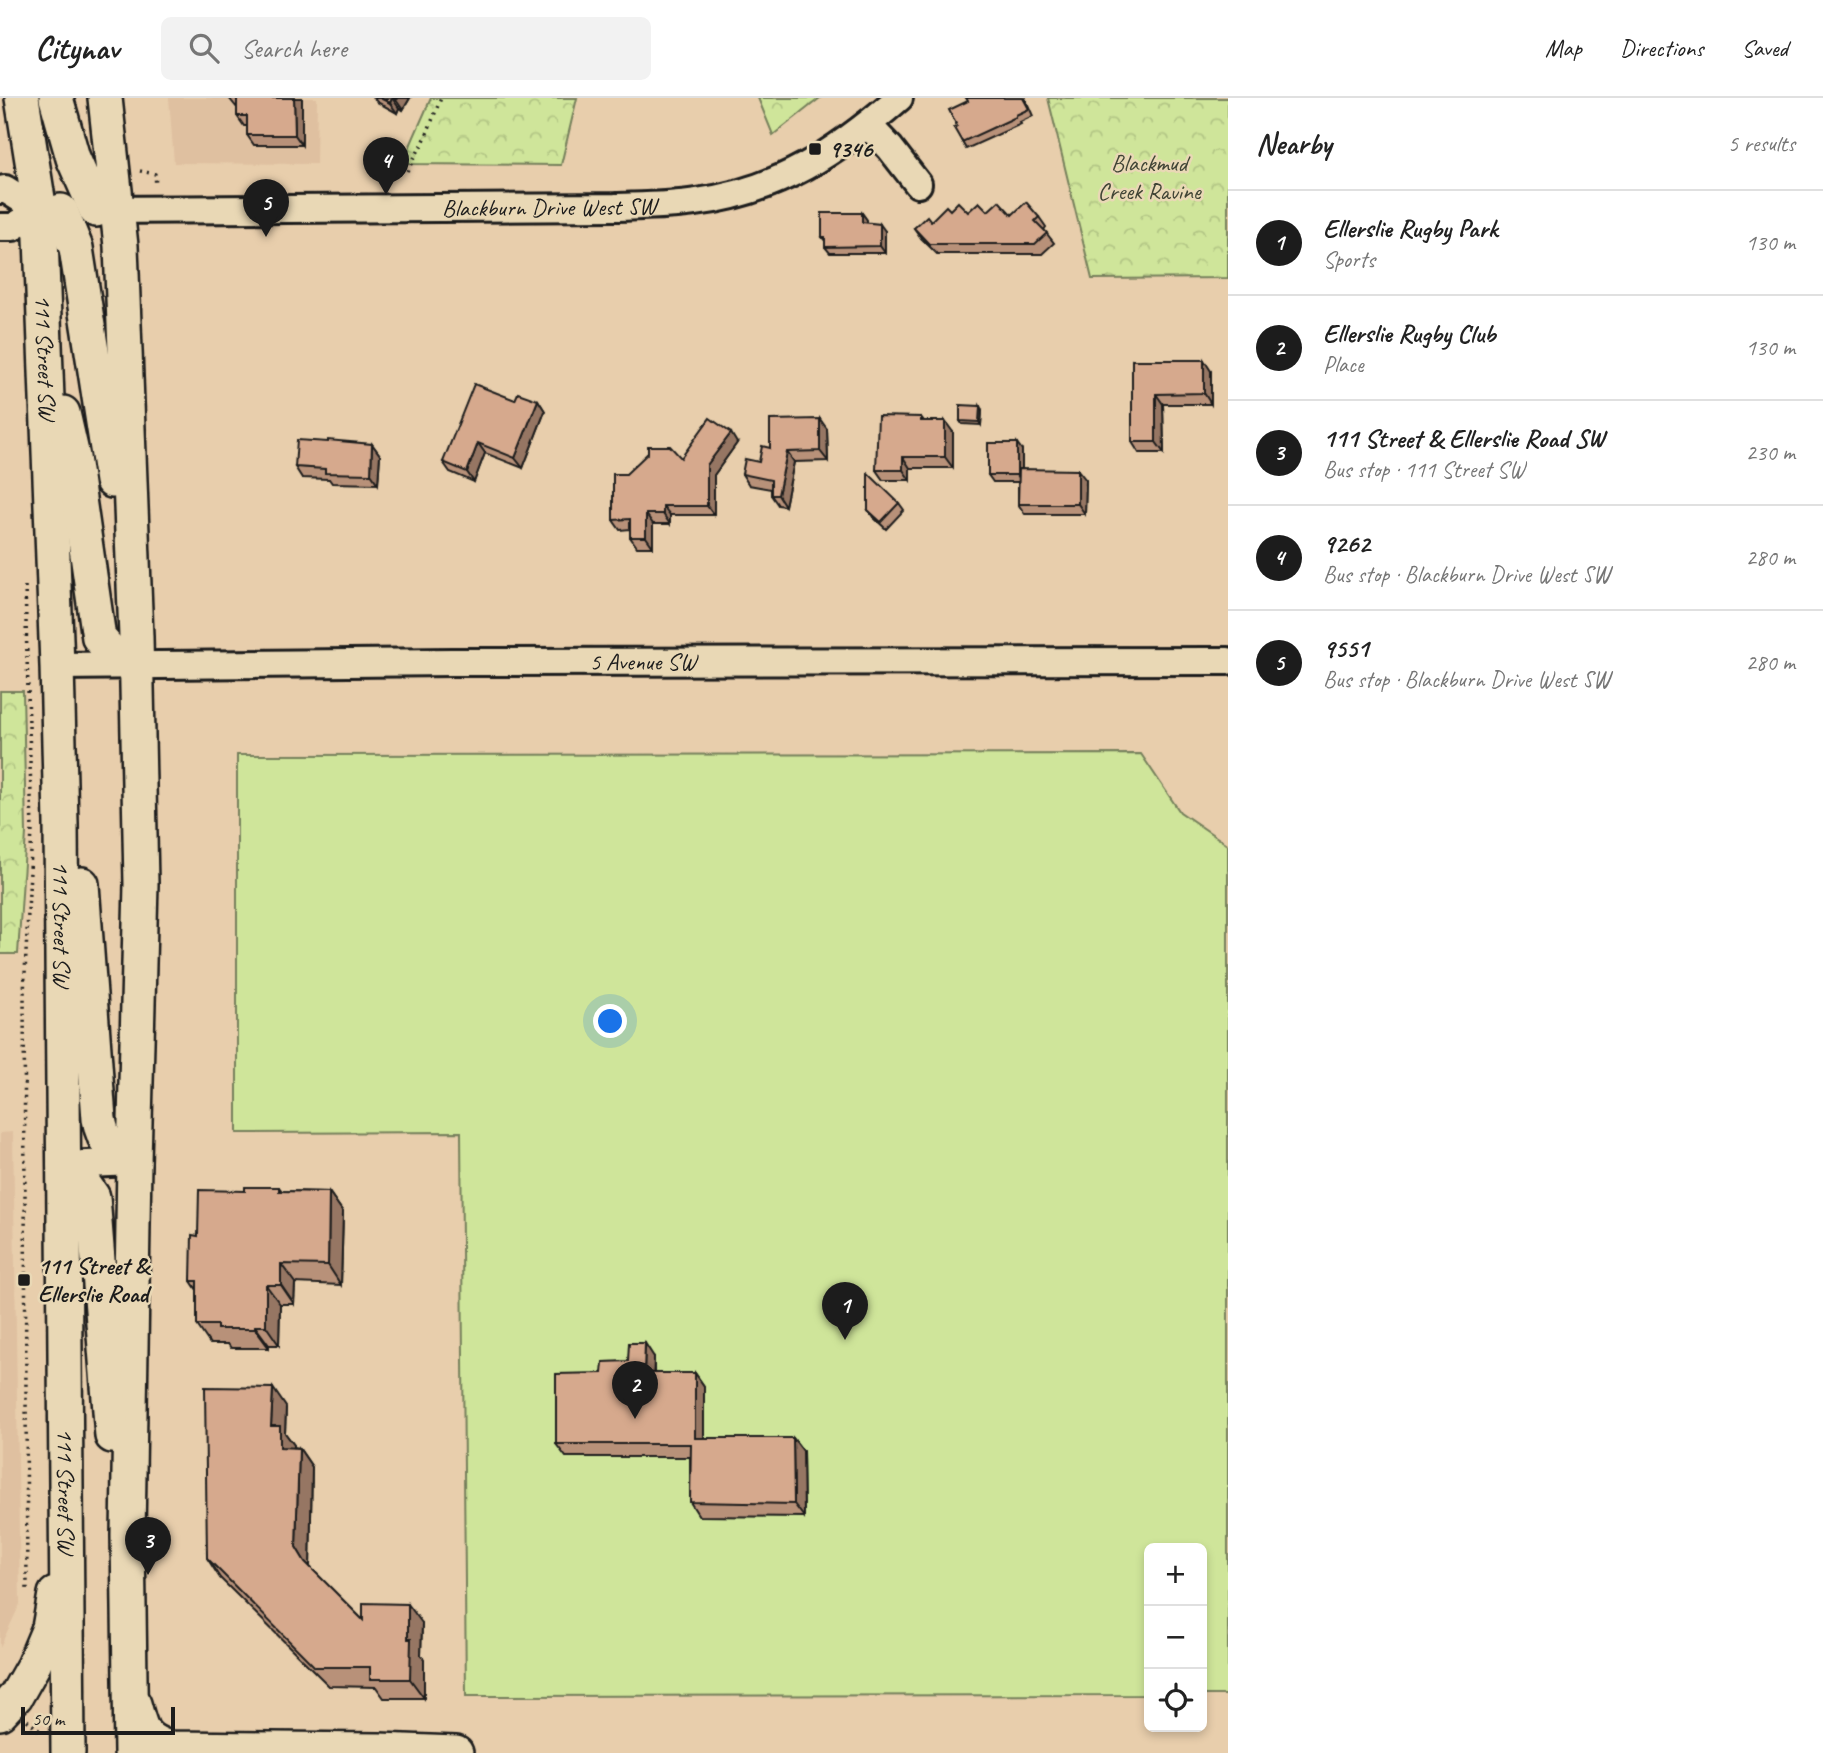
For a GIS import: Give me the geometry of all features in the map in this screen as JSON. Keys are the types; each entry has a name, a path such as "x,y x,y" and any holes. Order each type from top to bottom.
{"main road":[{"name":"111 Street SW","path":"22,98 51,211 46,368 60,775 68,1519 56,1744"},
{"path":"56,98 73,158 107,211 121,246 137,665 141,884 128,1535 131,1753"},
{"path":"105,98 107,211"},
{"path":"51,211 76,248 117,514 134,590"},
{"path":"46,368 62,410 73,457 99,638 113,654 137,665"},
{"path":"60,775 70,799 80,861 100,1128 112,1150 120,1158 134,1162"},
{"path":"64,1165 79,1177 93,1197 110,1424 128,1535"},
{"path":"13,1716 16,1696 33,1666 49,1628 68,1519"},
{"path":"131,1693 142,1731 149,1739 169,1748 456,1753"}],"street":[{"name":"Blackburn Drive West SW","path":"51,211 615,207 696,202 749,191 813,163 868,125 899,98"},
{"path":"868,125 918,184"},
{"path":"0,190 51,211"},
{"path":"0,227 13,227 51,211"},
{"name":"5 Avenue SW","path":"57,666 933,660 1228,662"},
{"path":"64,1165 134,1162"}],"path":[{"path":"407,171 424,141 441,98"},
{"path":"141,172 155,174 156,186"},
{"path":"25,586 32,830 24,994 27,1604"},
{"path":"13,1716 56,1744"}],"shaded area":[{"path":"169,98 317,98 316,164 174,163"},
{"path":"13,1132 20,1604 0,1647 0,1133"}],"green space":[{"path":"431,98 577,98 561,165 402,164"},
{"path":"758,98 820,98 773,135"},
{"name":"Blackmud Creek Ravine","path":"1048,98 1228,98 1228,278 1092,279"},
{"path":"0,691 23,691 26,833 18,954 0,954"},
{"path":"1141,754 1180,812 1228,845 1228,1695 1207,1695 1207,1543 1144,1543 1144,1695 466,1696 461,1132 237,1133 237,755"}],"building":[{"path":"237,98 294,98 295,135 247,135 247,116 237,116"},
{"path":"966,98 1023,98 1029,109 962,142 954,128 957,126 949,110 968,101"},
{"path":"999,201 1012,215 1026,202 1039,217 1035,221 1047,233 1035,244 929,244 914,228 927,216 931,221 946,206 950,210 958,202 968,212 979,202 988,211"},
{"path":"822,213 862,213 862,222 880,224 880,246 825,247 825,237 822,237"},
{"path":"1132,360 1204,360 1204,393 1156,394 1156,442 1132,442"},
{"path":"474,384 515,400 518,393 538,400 515,458 478,443 467,472 443,462"},
{"path":"960,405 980,406 979,422 960,421"},
{"path":"878,416 921,417 921,421 945,421 945,457 903,457 903,470 876,470"},
{"path":"710,418 731,433 707,465 707,506 663,506 663,514 646,514 646,537 630,537 630,519 613,520 613,474 626,474 648,453 648,446 670,446 681,458"},
{"path":"820,419 820,451 787,452 778,495 771,495 771,480 742,474 745,459 759,462 762,446 770,448 770,420"},
{"path":"297,440 372,444 371,474 325,473 325,469 295,467"},
{"path":"988,443 1017,443 1017,475 988,475"},
{"path":"1019,469 1078,470 1078,504 1018,504"},
{"path":"868,473 899,503 881,522 868,510"},
{"path":"245,1187 329,1192 328,1265 281,1264 281,1285 266,1285 266,1326 255,1326 255,1329 217,1329 217,1325 197,1325 197,1281 191,1281 192,1235 198,1236 199,1190 245,1191"},
{"path":"629,1343 645,1343 644,1373 695,1373 695,1438 793,1438 794,1504 690,1502 691,1444 556,1444 556,1374 602,1373 603,1362 628,1361"},
{"path":"205,1387 273,1388 271,1426 280,1426 280,1447 299,1448 296,1547 305,1562 363,1620 363,1603 408,1604 410,1679 370,1679 370,1667 315,1667 207,1558"}],"place":[{"name":"9346","path":"815,149"},
{"name":"9262","path":"386,195"},
{"name":"9551","path":"266,237"},
{"name":"111 Street & Ellerslie Road","path":"24,1280"},
{"name":"Ellerslie Rugby Park","path":"845,1340"},
{"name":"Ellerslie Rugby Club","path":"635,1419"},
{"name":"111 Street & Ellerslie Road SW","path":"148,1575"}]}
